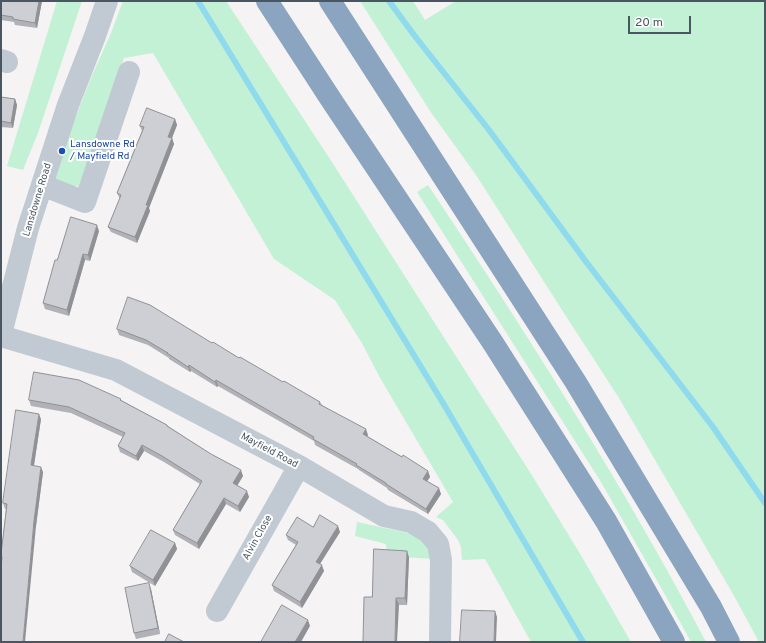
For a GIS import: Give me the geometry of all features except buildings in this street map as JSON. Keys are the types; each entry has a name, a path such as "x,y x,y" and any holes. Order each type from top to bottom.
{"highway":[{"path":"267,1 498,349 606,521 674,642"},
{"path":"330,1 576,381 711,606 729,642"}],"street":[{"name":"Lansdowne Road","path":"1,335 28,228 68,105 107,1"},
{"path":"42,185 85,202 129,72"},
{"name":"Mayfield Road","path":"1,335 116,370 299,466 384,516 411,522 428,532 438,544 441,560 440,642"},
{"name":"Alvin Close","path":"217,611 299,466"}],"green space":[{"path":"57,1 82,1 38,133 23,170 7,166"},
{"path":"123,1 226,1 330,159 533,477 582,557 631,642 531,642 485,559 462,560 461,547 458,540 443,520 436,517 453,502 379,376 363,345 335,300 274,259 153,53 124,58 80,186 68,186 55,179 72,126"},
{"path":"360,1 413,1 425,20 456,1 765,1 765,642 759,642 733,594 619,398 476,175 430,111"},
{"path":"428,185 538,353 608,467 706,642 691,642 601,482 417,192"},
{"path":"357,522 422,536 433,559 387,556 386,544 355,536"}],"waterway":[{"path":"198,1 443,403 583,642"},
{"path":"389,1 489,130 587,263 713,427 765,503"}],"place":[{"name":"Lansdowne Rd / Mayfield Rd","path":"62,151"}]}
